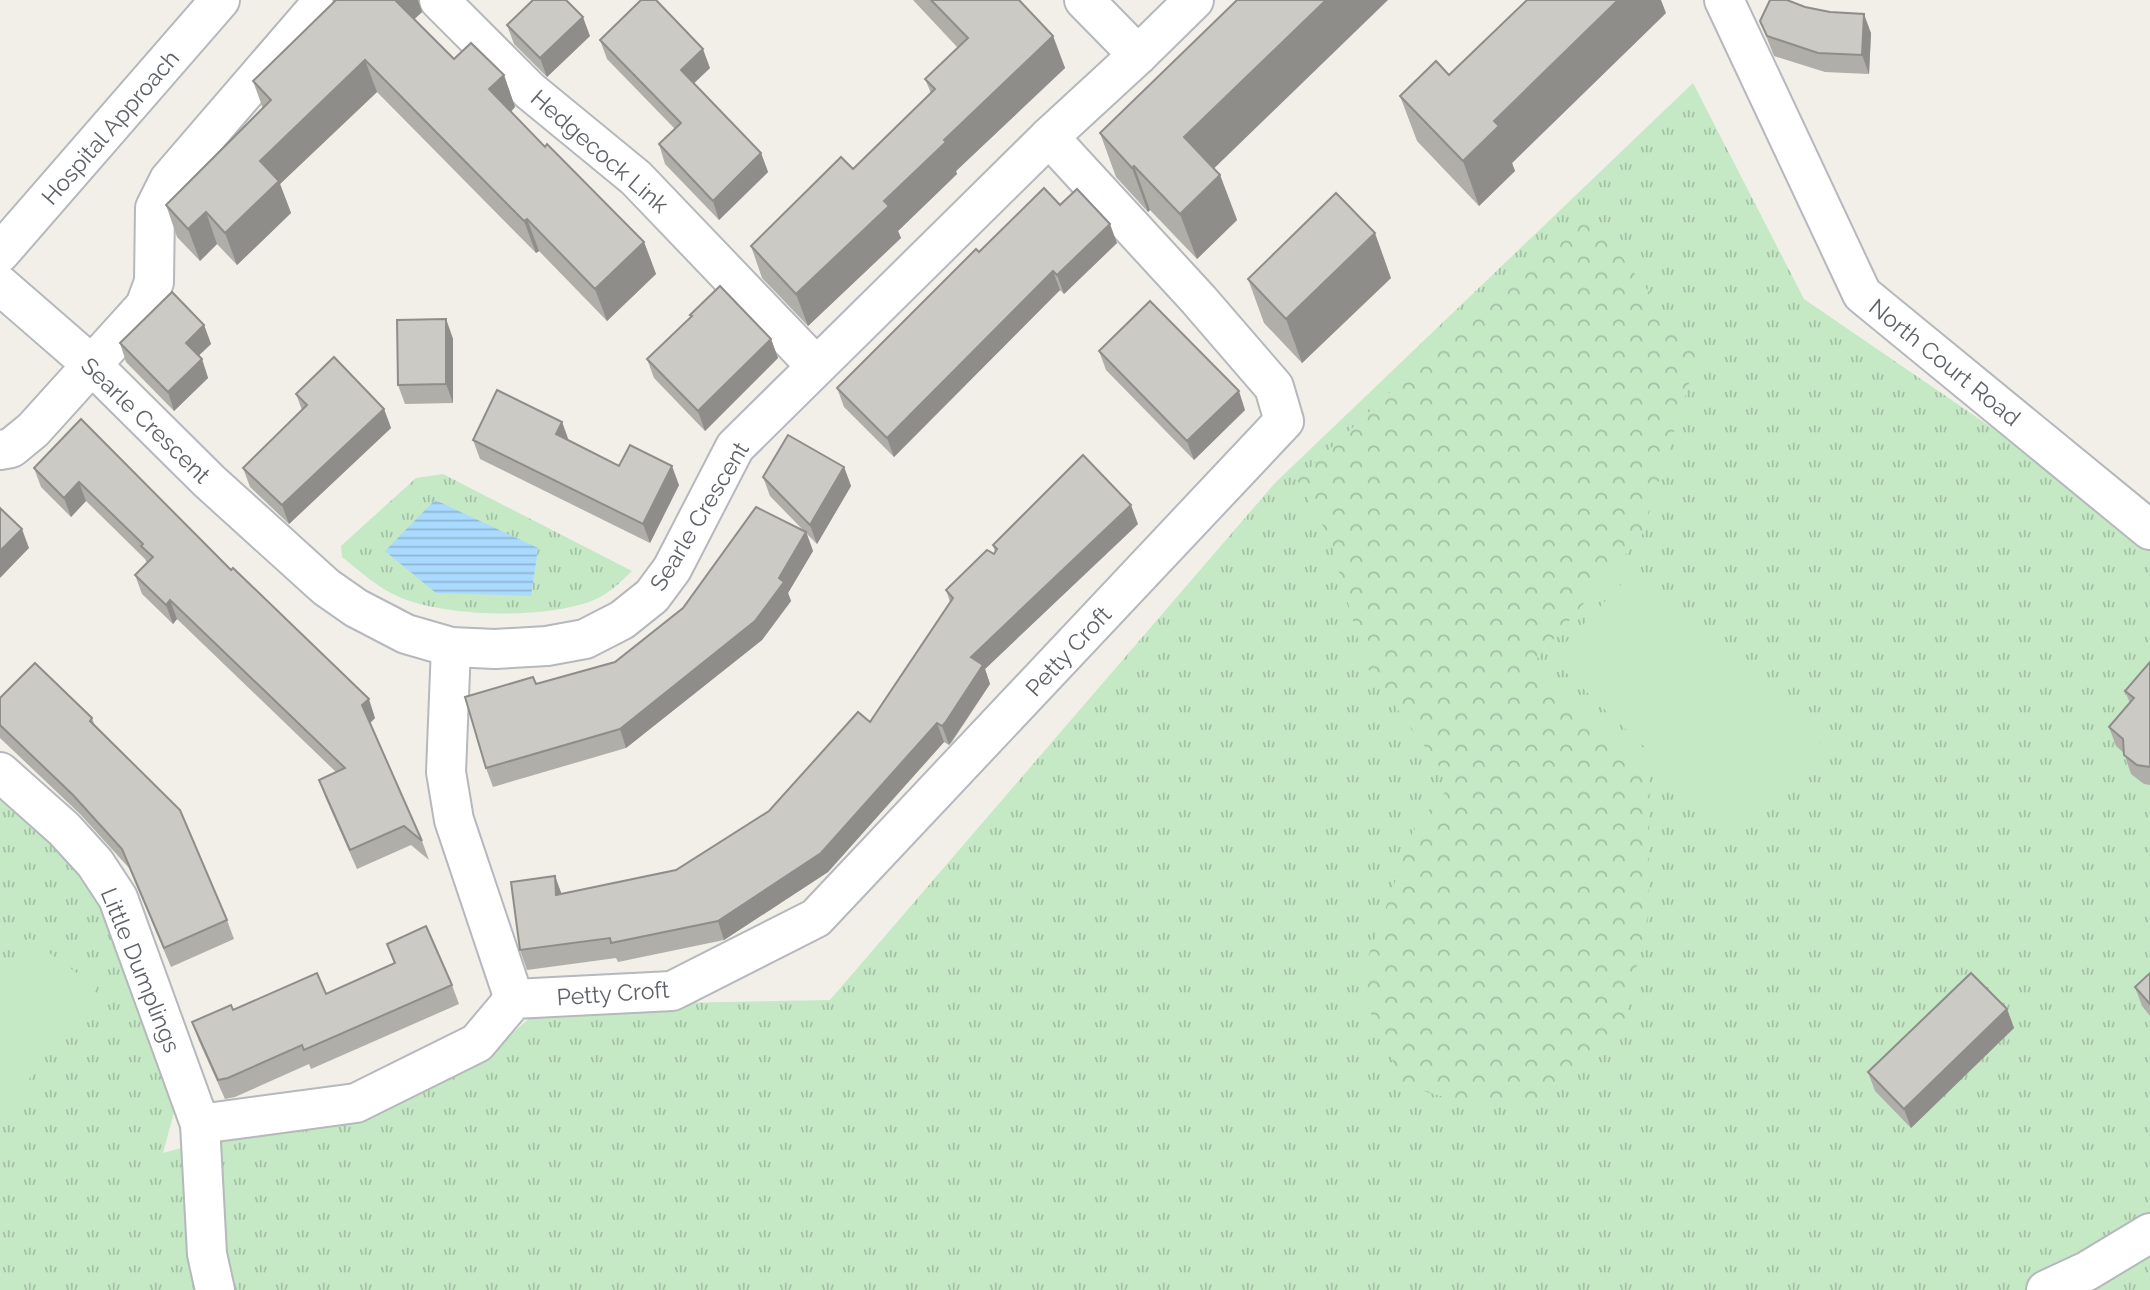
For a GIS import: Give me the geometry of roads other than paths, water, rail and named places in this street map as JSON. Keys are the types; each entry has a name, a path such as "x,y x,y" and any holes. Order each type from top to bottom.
{"street":[{"name":"Hospital Approach","path":"0,253 220,0"},
{"path":"0,450 11,448 33,430 145,306 154,282 155,208 169,180 324,0"},
{"name":"Hedgecock Link","path":"439,0 530,91 636,177 816,366"},
{"path":"1084,0 1138,55"},
{"name":"Searle Crescent","path":"0,285 93,365 209,481 326,587 356,608 406,634 451,647 495,649 547,646 585,639 622,620 652,596 672,569 735,447 1049,137 1194,0"},
{"name":"North Court Road","path":"1724,0 1862,294 2150,530"},
{"name":"Petty Croft","path":"514,999 672,991 816,918 1284,421 1274,387 1198,299 1049,137"},
{"path":"215,1290 206,1254 200,1124 356,1103 477,1043 514,999 454,820 446,772 451,647"},
{"name":"Little Dumplings","path":"0,772 64,829 87,854 118,898 200,1124"},
{"path":"2046,1290 2087,1271 2150,1233"}],"water":[{"path":"435,500 538,548 531,596 436,593 385,551"}]}
